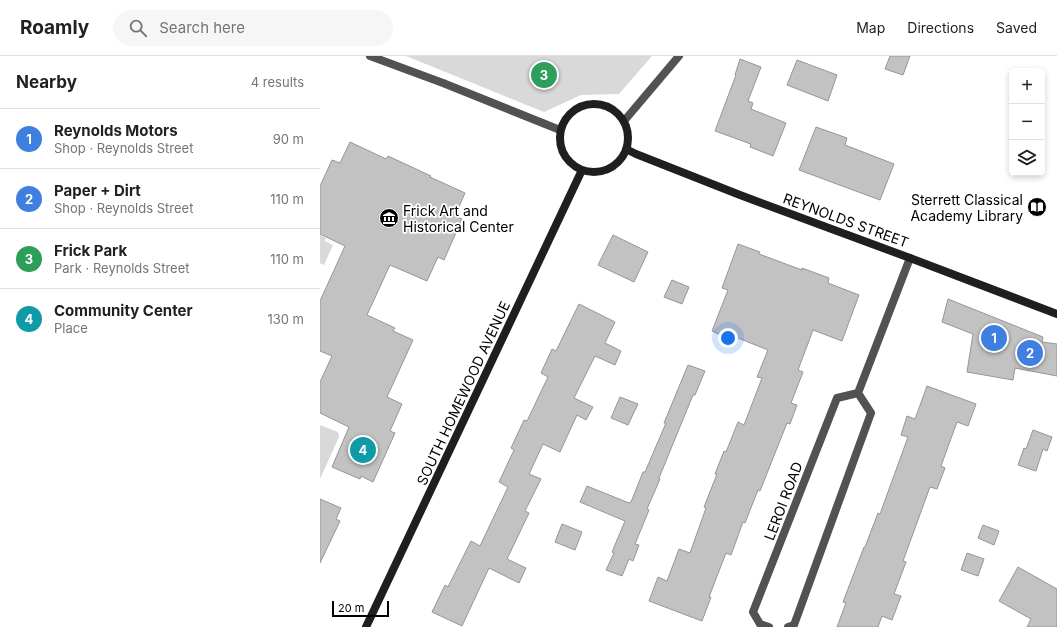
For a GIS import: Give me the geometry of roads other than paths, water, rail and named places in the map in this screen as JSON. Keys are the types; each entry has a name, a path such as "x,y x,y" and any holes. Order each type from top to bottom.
{"street":[{"path":"370,56 560,130"},
{"path":"624,121 679,56"},
{"path":"591,104 603,105 615,110 624,121 628,135 626,149 620,159 611,167 600,172 588,172 582,170 567,160 561,149 559,137 560,130 566,117 572,111 579,107 591,104"},
{"name":"REYNOLDS STREET","path":"626,149 733,192 1057,314"},
{"name":"SOUTH HOMEWOOD AVENUE","path":"366,627 582,170"},
{"path":"788,627 794,625 871,413 858,393 910,258"},
{"name":"LEROI ROAD","path":"769,627 760,624 753,612 837,398 858,393"}],"place":[{"name":"Frick Park","path":"544,75"},
{"name":"Sterrett Classical Academy Library","path":"1037,207"},
{"name":"Frick Art and Historical Center","path":"389,218"},
{"name":"Reynolds Motors","path":"994,338"},
{"name":"Paper + Dirt","path":"1030,353"},
{"name":"Community Center","path":"363,450"}]}
